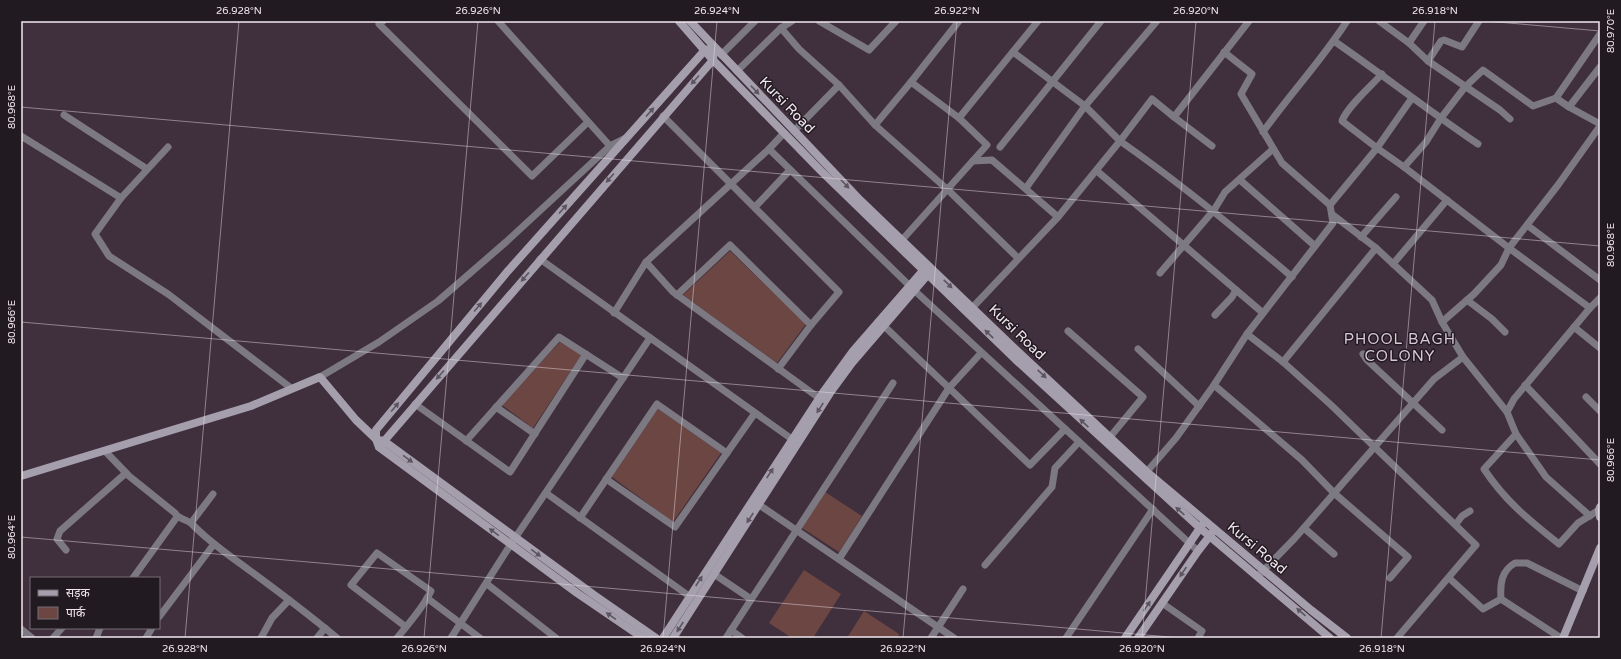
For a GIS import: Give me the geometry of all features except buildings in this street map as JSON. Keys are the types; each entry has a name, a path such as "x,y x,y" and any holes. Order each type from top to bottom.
{"street":[{"path":"383,21 380,24 532,176 588,122"},
{"path":"498,21 610,146"},
{"name":"Kursi Road","path":"679,21 713,60 821,171 1145,474 1200,528 1347,638"},
{"name":"Kursi Road","path":"690,21 860,200 902,240 928,270 972,308 1110,437 1145,474 1205,521 1330,638"},
{"path":"721,55 755,21"},
{"path":"737,71 781,28 792,21"},
{"path":"819,21 869,50 895,21"},
{"path":"875,125 959,21"},
{"path":"959,118 1038,21"},
{"path":"1000,147 1101,21"},
{"path":"1026,188 1085,106 1157,21"},
{"path":"1174,117 1249,21"},
{"path":"1263,132 1287,99 1334,41 1347,21"},
{"path":"1379,21 1409,43 1428,61 1500,110 1510,119"},
{"path":"1409,43 1424,21"},
{"path":"1428,61 1441,41 1444,40 1462,47 1479,21"},
{"path":"781,28 799,49 839,85 875,125 948,190 1018,258"},
{"path":"1404,167 1426,142 1441,118 1465,87 1483,70 1533,106 1556,98 1600,34"},
{"path":"1334,41 1478,144"},
{"path":"714,48 713,60 415,404 379,442 376,430 507,272 704,50 714,48"},
{"path":"1013,52 1085,106 1120,141 1164,171 1214,210 1292,277"},
{"path":"1145,474 1176,438 1214,385 1247,334 1333,223 1333,215 1330,205 1282,163 1241,94 1252,74 1224,52"},
{"path":"1569,107 1600,67"},
{"path":"1382,74 1343,117 1342,121 1590,308"},
{"path":"902,240 987,145 959,118 911,82"},
{"path":"794,131 839,85"},
{"path":"1330,205 1377,148 1412,98"},
{"path":"1442,322 1467,300 1501,265 1509,248 1558,185 1600,126 1556,98"},
{"path":"972,308 1058,217 1097,171 1152,99 1212,146"},
{"path":"64,115 147,169"},
{"path":"663,116 839,292 811,325 778,369"},
{"path":"614,313 646,262 769,149 784,133"},
{"path":"21,136 121,198"},
{"path":"21,476 251,406 320,377 379,342 438,301 512,237 610,146 627,137"},
{"path":"168,147 121,198 95,234 109,256 168,294 291,388"},
{"path":"1160,273 1214,210 1225,192 1240,180 1243,175 1273,148"},
{"path":"769,149 912,289 1198,551"},
{"path":"973,161 992,160 1058,217"},
{"path":"755,207 790,170"},
{"path":"1097,171 1263,313"},
{"path":"1240,180 1315,246"},
{"path":"1361,237 1396,197"},
{"path":"1393,264 1447,200"},
{"path":"1333,215 1376,248 1432,300 1442,322 1463,357 1507,412 1516,434 1546,478 1590,516"},
{"path":"1527,225 1600,280"},
{"path":"677,296 730,245 811,325"},
{"path":"1283,362 1376,248"},
{"path":"540,259 795,441"},
{"path":"646,262 677,296 819,398"},
{"path":"795,441 852,364 928,270"},
{"path":"672,638 714,574 756,502 795,441 819,398 853,351 912,289"},
{"path":"1215,315 1232,297 1236,290"},
{"path":"1507,412 1514,399 1525,385 1600,298"},
{"path":"1467,300 1492,319 1505,332"},
{"path":"884,326 1030,465 1065,429"},
{"path":"1574,327 1600,348"},
{"path":"1068,331 1143,397 1110,437"},
{"path":"1247,334 1283,362 1331,405 1374,448 1456,524 1476,545 1397,638"},
{"path":"466,441 560,337 623,378"},
{"path":"451,638 487,584 513,541 650,338"},
{"path":"1138,349 1199,406"},
{"path":"839,559 949,388 981,353"},
{"path":"415,404 510,472 586,354"},
{"path":"1363,354 1366,360 1412,404 1442,430"},
{"path":"1260,573 1304,528 1434,379 1463,357"},
{"path":"320,377 356,420 379,442 513,541 578,593 643,638"},
{"path":"726,638 893,383"},
{"path":"1214,385 1302,460 1334,493 1408,558 1390,578"},
{"path":"1525,385 1600,464"},
{"path":"1586,397 1600,411"},
{"path":"580,518 657,404 727,453"},
{"path":"496,407 535,434"},
{"path":"606,479 675,527 755,413"},
{"path":"1516,434 1484,469 1496,487 1527,518 1559,544 1578,523 1600,511"},
{"path":"985,565 1052,487 1054,468 1079,442"},
{"path":"105,451 126,473 177,517 191,523 194,528 214,544 337,638"},
{"path":"66,550 57,539 60,531 126,473"},
{"path":"546,493 689,596"},
{"path":"191,523 213,494"},
{"path":"756,502 954,638"},
{"path":"663,638 689,596 756,502"},
{"path":"1066,638 1153,509"},
{"path":"1456,524 1462,516 1470,511"},
{"path":"134,577 177,517"},
{"path":"1125,638 1205,521"},
{"path":"1304,528 1334,554"},
{"path":"1138,638 1198,551 1215,530"},
{"path":"513,541 656,638"},
{"path":"160,616 214,544"},
{"path":"1501,599 1562,638 1600,548"},
{"path":"397,638 406,627 427,598 430,591 377,553 351,585 406,627"},
{"path":"1501,599 1501,585 1505,571 1515,563 1527,563 1582,591"},
{"path":"714,574 751,599"},
{"path":"1449,578 1483,609 1501,599"},
{"path":"487,584 556,638"},
{"path":"931,638 963,589"},
{"path":"427,598 480,638"},
{"path":"261,638 272,618 289,600"},
{"path":"1162,603 1202,631 1198,638"},
{"path":"317,638 325,628"},
{"path":"21,629 32,638"},
{"path":"53,638 61,629"},
{"path":"146,638 151,629"},
{"path":"731,630 742,638"}],"green space":[{"path":"730,251 806,324 777,363 683,295"},
{"path":"560,342 582,354 533,428 502,405"},
{"path":"658,409 721,453 673,522 612,477"},
{"path":"825,492 862,516 839,552 802,528"},
{"path":"804,570 841,594 813,638 792,638 769,623"},
{"path":"864,611 899,634 897,638 847,638"}],"district":[{"name":"PHOOL BAGH COLONY","path":"1400,348"}]}
